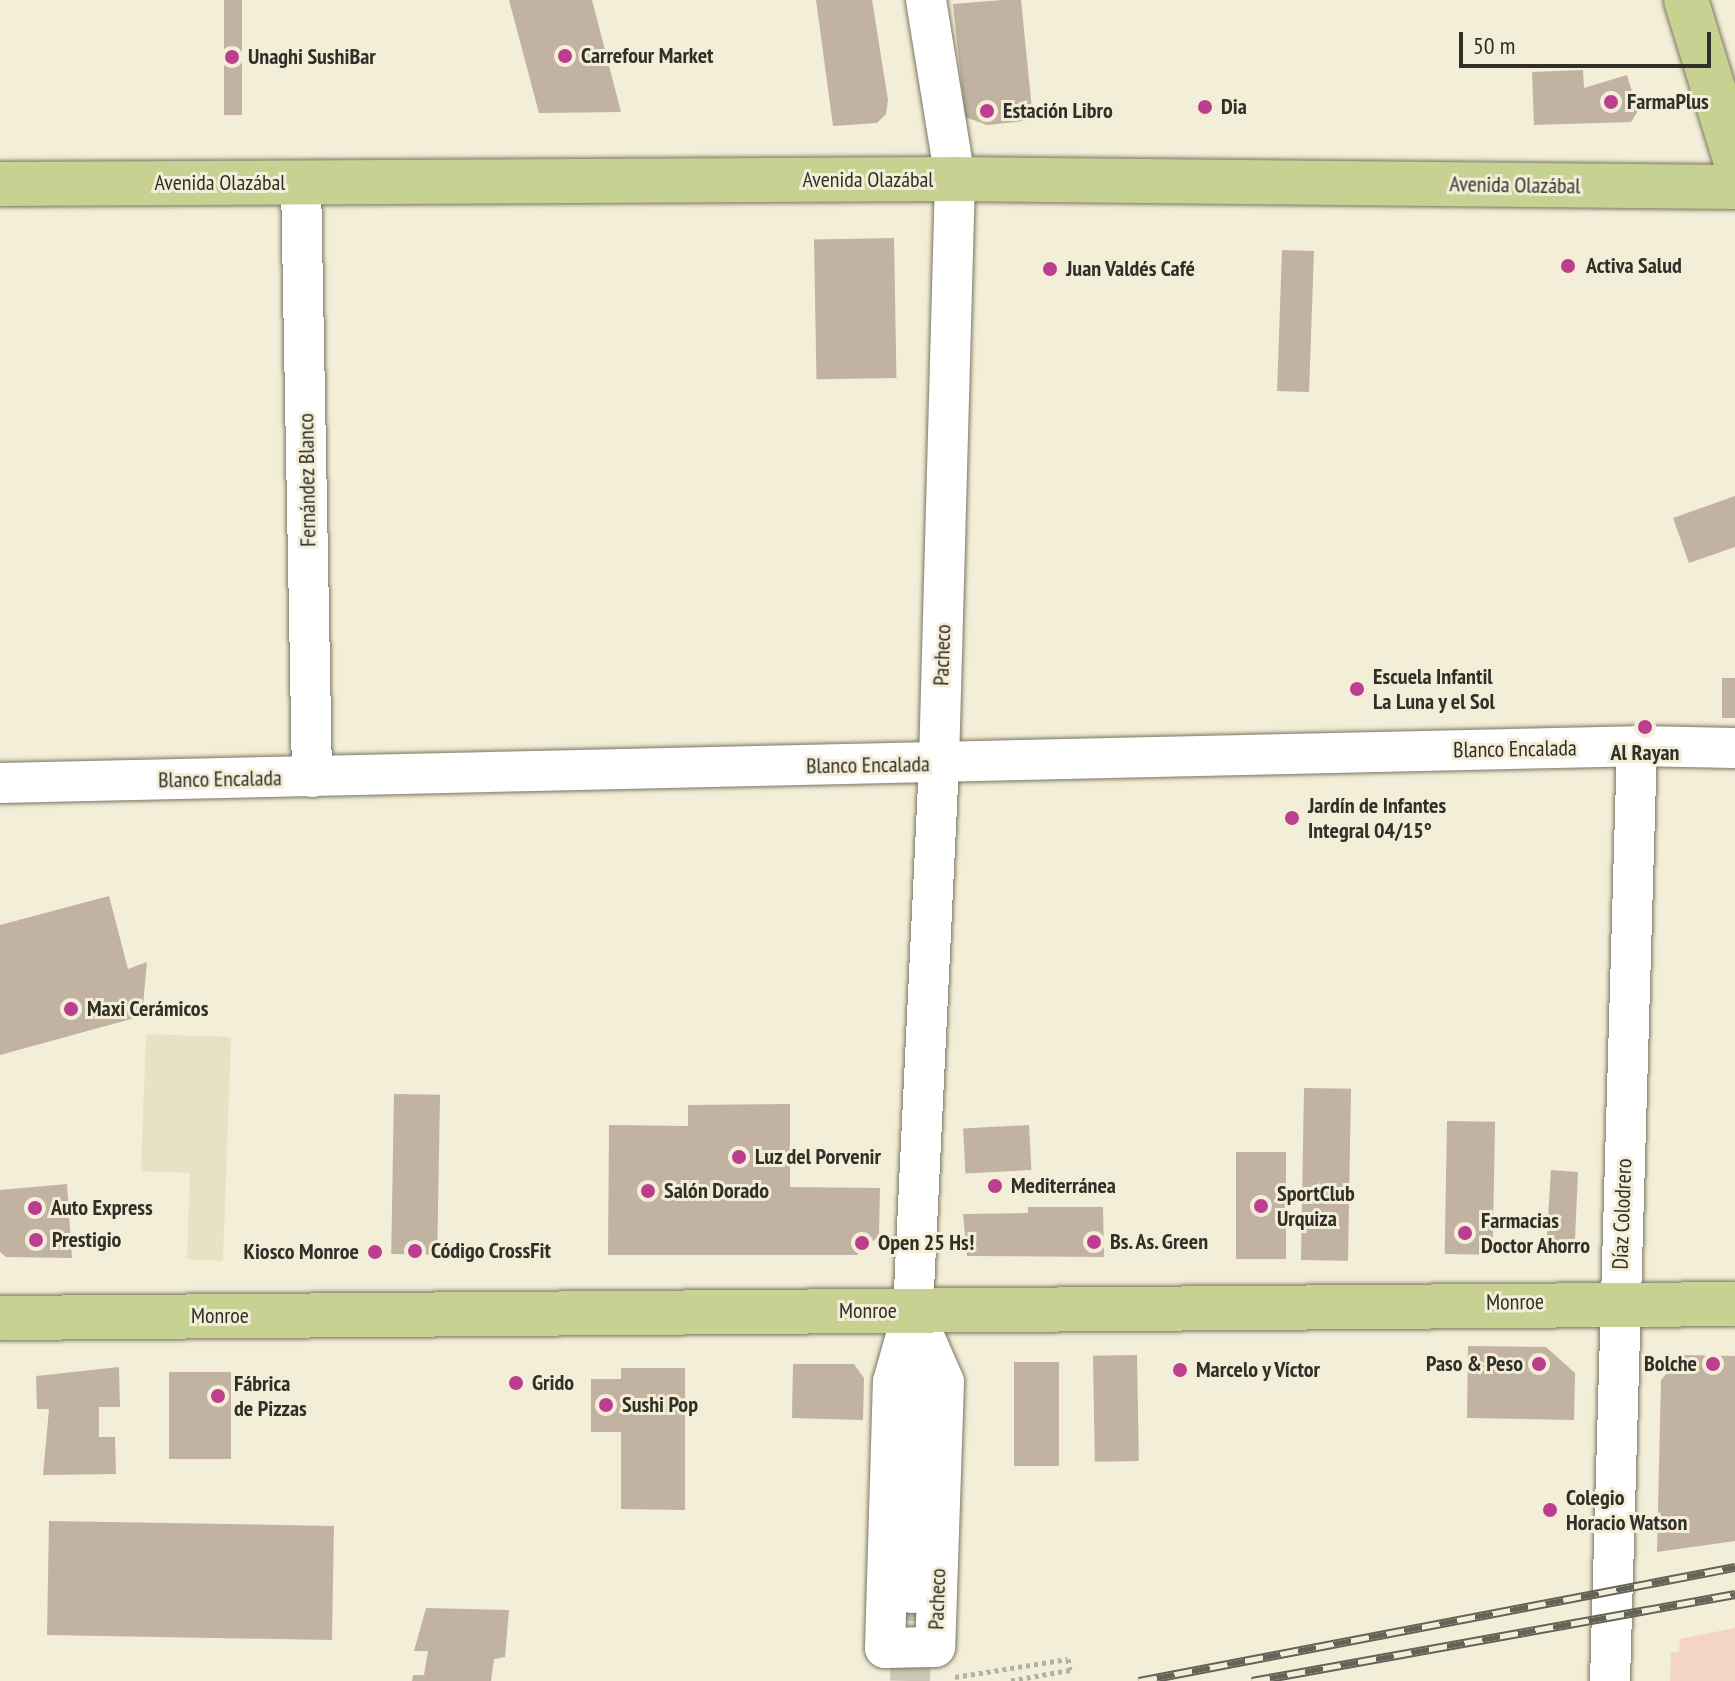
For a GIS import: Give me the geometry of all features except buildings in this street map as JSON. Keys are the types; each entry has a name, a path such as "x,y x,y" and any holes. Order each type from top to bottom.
{"main road":[{"path":"1686,0 1735,159"},
{"name":"Avenida Olazábal","path":"0,184 955,179 1735,187"},
{"name":"Monroe","path":"0,1318 913,1311 1619,1301 1735,1304"}],"street":[{"name":"Pacheco","path":"912,1593 918,1379 913,1311 939,763 955,179 926,0"},
{"name":"Fernández Blanco","path":"301,182 312,777"},
{"name":"Blanco Encalada","path":"0,783 1637,746 1735,748"},
{"name":"Díaz Colodrero","path":"1610,1681 1637,746"},
{"name":"Pacheco","path":"913,1311 893,1382 885,1648 950,1669"}],"path":[{"path":"950,1669 1068,1659 1070,1670 1008,1681"}],"shaded area":[{"path":"146,1034 231,1037 223,1261 187,1259 190,1173 141,1171"},
{"path":"1735,1628 1735,1681 1670,1681 1671,1652 1679,1652 1680,1639"}],"tunnel":[{"path":"910,1681 912,1593"}],"railway":[{"path":"1139,1681 1735,1567"},
{"path":"1252,1681 1735,1594"}],"place":[{"name":"Carrefour Market","path":"565,56"},
{"name":"Unaghi SushiBar","path":"232,57"},
{"name":"FarmaPlus","path":"1611,102"},
{"name":"Dia","path":"1205,107"},
{"name":"Estación Libro","path":"987,111"},
{"name":"Activa Salud","path":"1568,266"},
{"name":"Juan Valdés Café","path":"1050,269"},
{"name":"Escuela Infantil La Luna y el Sol","path":"1357,689"},
{"name":"Al Rayan","path":"1645,727"},
{"name":"Jardín de Infantes Integral 04/15°","path":"1292,818"},
{"name":"Maxi Cerámicos","path":"71,1009"},
{"name":"Luz del Porvenir","path":"739,1157"},
{"name":"Mediterránea","path":"995,1186"},
{"name":"Salón Dorado","path":"648,1191"},
{"name":"SportClub Urquiza","path":"1261,1206"},
{"name":"Auto Express","path":"35,1208"},
{"name":"Farmacias Doctor Ahorro","path":"1465,1233"},
{"name":"Prestigio","path":"36,1240"},
{"name":"Bs. As. Green","path":"1094,1242"},
{"name":"Open 25 Hs!","path":"862,1243"},
{"name":"Código CrossFit","path":"415,1251"},
{"name":"Kiosco Monroe","path":"375,1252"},
{"name":"Paso & Peso","path":"1539,1364"},
{"name":"Bolche","path":"1713,1364"},
{"name":"Marcelo y Víctor","path":"1180,1370"},
{"name":"Grido","path":"516,1383"},
{"name":"Fábrica de Pizzas","path":"218,1396"},
{"name":"Sushi Pop","path":"606,1405"},
{"name":"Colegio Horacio Watson","path":"1550,1510"}]}
